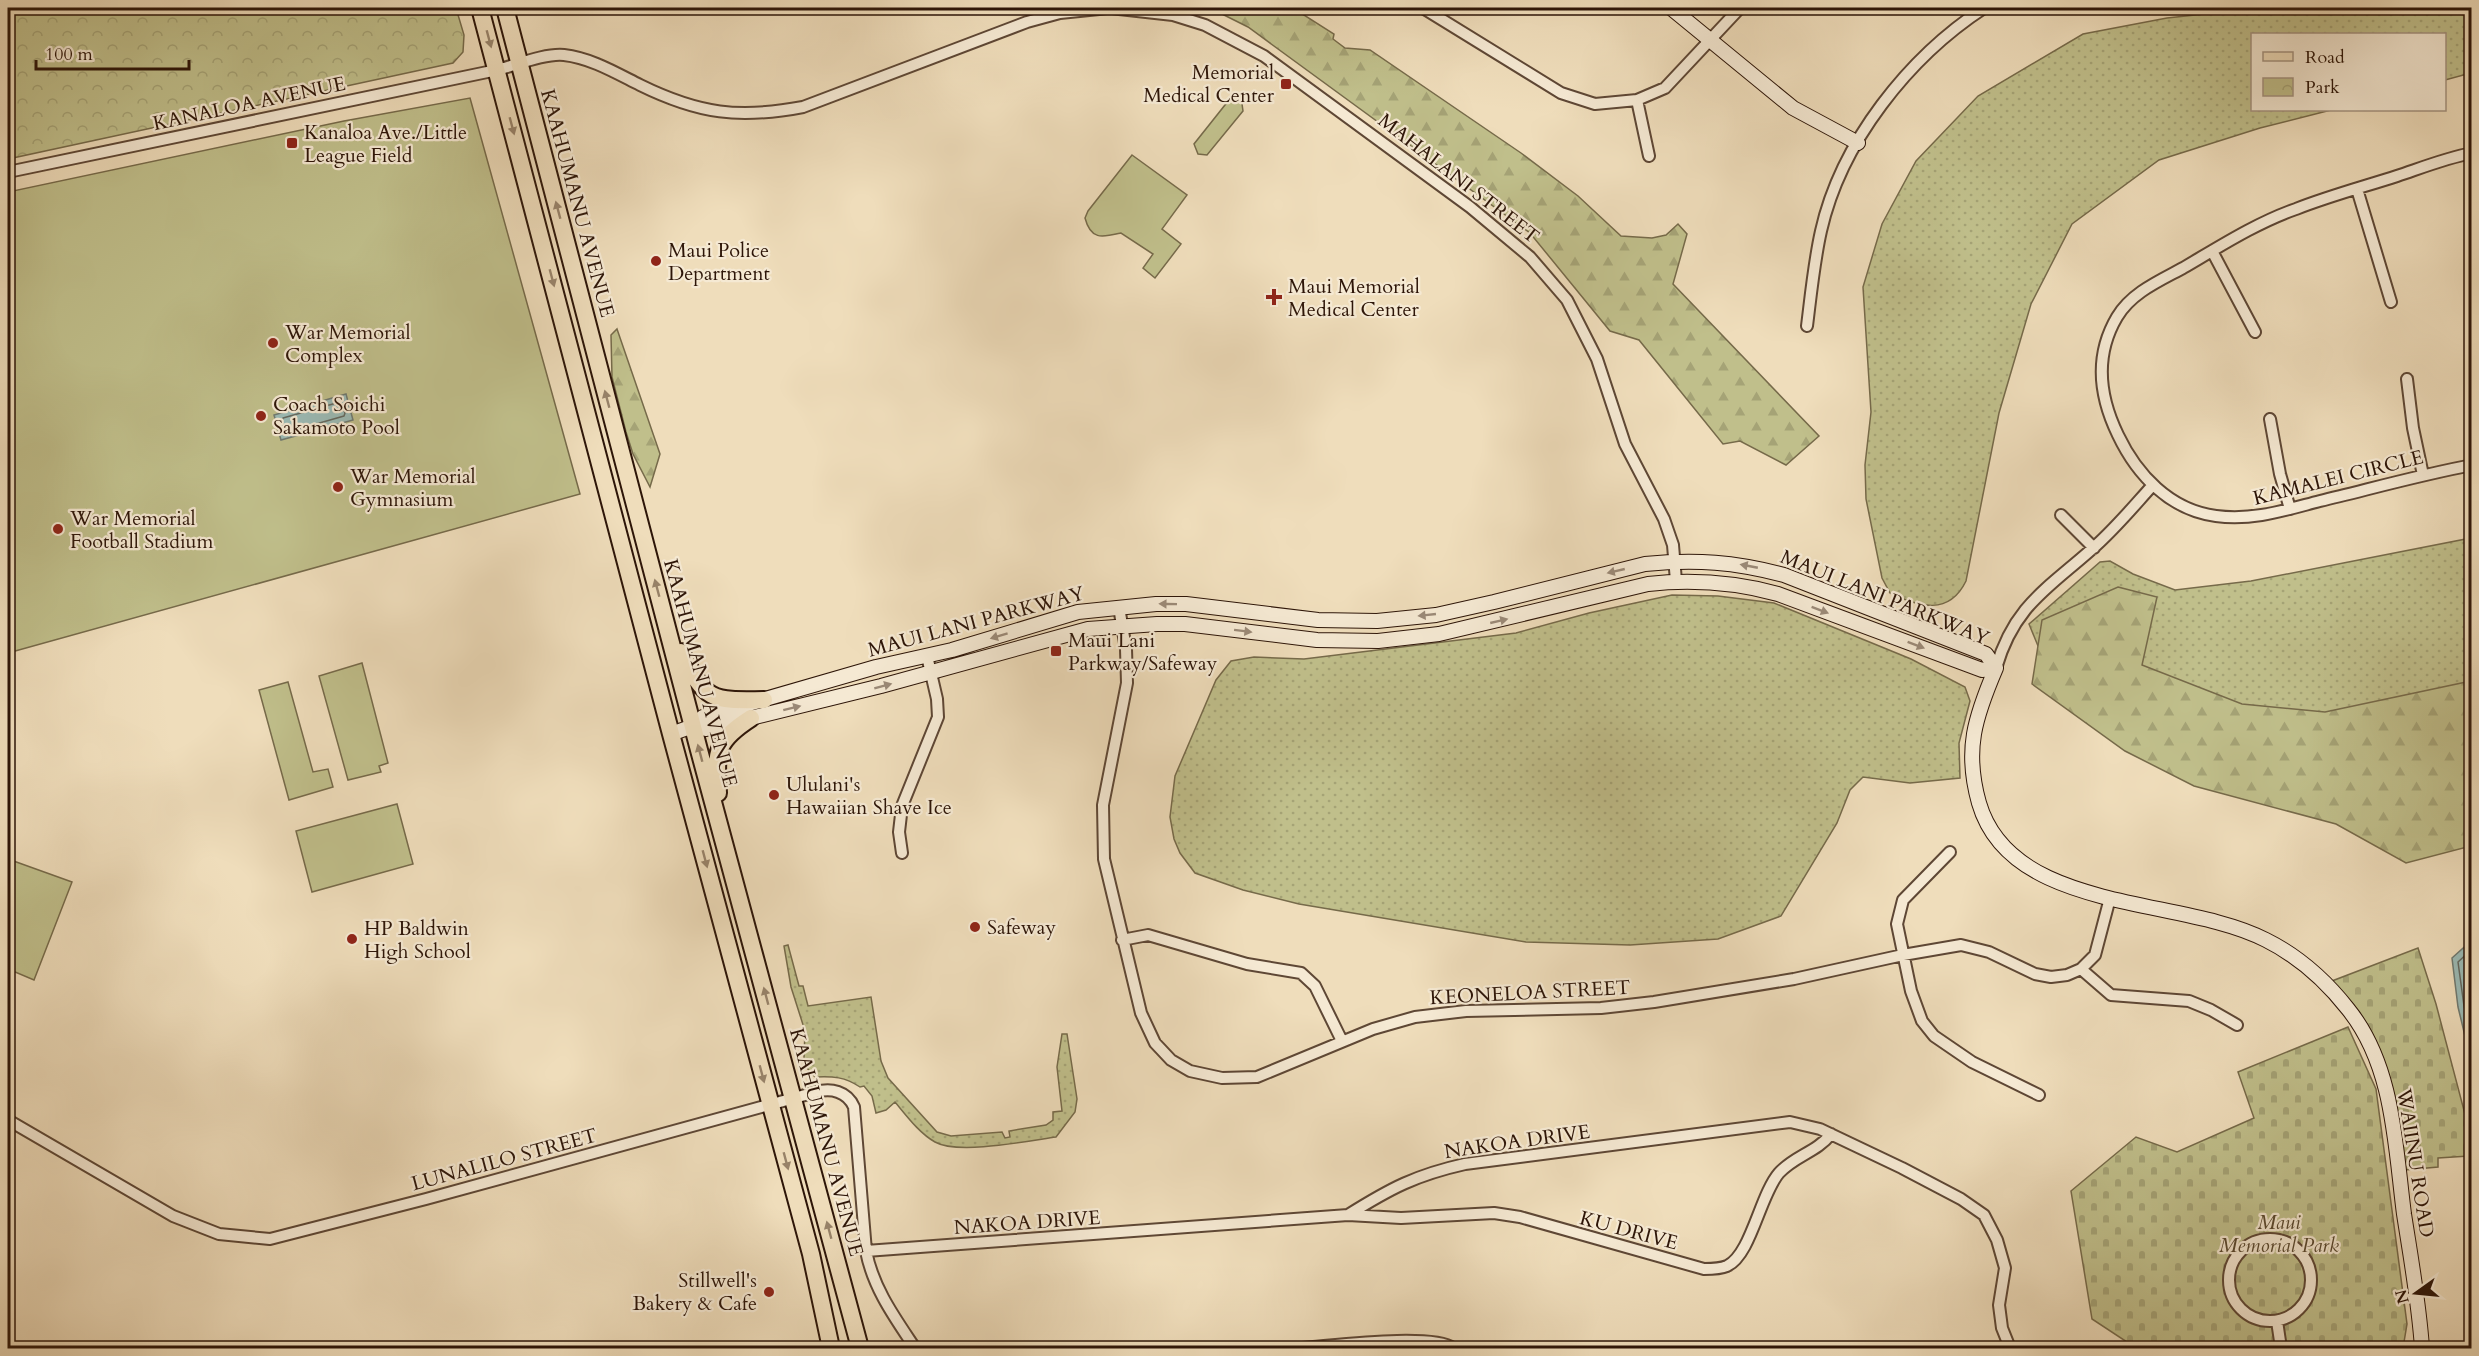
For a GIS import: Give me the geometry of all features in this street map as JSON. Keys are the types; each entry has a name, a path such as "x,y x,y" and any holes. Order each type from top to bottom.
{"main road":[{"path":"480,8 811,1254 831,1348"},
{"name":"KAAHUMANU AVENUE","path":"505,8 665,621 860,1348"},
{"path":"1671,8 1712,39 1793,108 1858,143"},
{"name":"MAUI LANI PARKWAY","path":"671,734 693,726 703,717 1070,614 1119,607 1186,604 1318,620 1377,621 1436,615 1633,567 1674,561 1715,561 1750,566 1784,575 1986,654 1996,668 1982,670 1778,594 1714,581 1676,581 1626,589 1498,622 1439,634 1378,640 1317,640 1185,624 1088,629 932,672 706,729 693,726"},
{"path":"665,621 695,680 709,695 725,700 764,700"},
{"path":"1996,668 1980,705 1972,736 1972,781 1982,814 2002,845 2026,866 2058,882 2110,898"},
{"path":"718,821 717,762 719,749 724,738 750,718"},
{"name":"WAIINU ROAD","path":"2110,898 2236,928 2266,940 2305,965 2349,1010 2365,1034 2379,1066 2394,1127 2422,1348"},
{"path":"822,1306 838,1293 842,1280"},
{"path":"822,1306 847,1317 855,1327"}],"street":[{"name":"MAHALANI STREET","path":"497,70 553,56 569,56 595,63 675,101 729,114 766,114 803,107 1027,22 1060,13 1110,8 1146,11 1205,25 1264,56 1470,207 1530,257 1567,300 1597,359 1625,444 1665,519 1673,545 1676,581"},
{"path":"1423,8 1561,93 1595,104 1637,100 1665,88 1740,8"},
{"path":"1807,326 1823,225 1832,196 1858,143 1885,99 1932,46 1984,8"},
{"name":"KANALOA AVENUE","path":"8,172 497,70"},
{"path":"1637,100 1649,156"},
{"name":"KAMALEI CIRCLE","path":"2472,153 2296,209 2263,223 2143,291 2118,315 2103,349 2101,377 2107,411 2130,458 2152,486 2176,501 2215,516 2258,518 2423,475 2472,465"},
{"path":"2357,189 2391,302"},
{"path":"2212,251 2255,332"},
{"path":"2407,379 2413,428 2423,475"},
{"path":"2270,419 2280,474 2290,508"},
{"path":"1996,668 2003,643 2029,605 2094,548 2152,486"},
{"path":"2061,515 2094,548"},
{"name":"KEONELOA STREET","path":"1119,607 1126,649 1127,683 1103,805 1104,858 1141,1013 1155,1043 1171,1060 1190,1071 1222,1078 1257,1077 1373,1029 1415,1017 1466,1011 1601,1008 1654,1002 1794,979 1961,945 1989,952 2035,974 2051,977 2081,969"},
{"path":"902,853 899,832 902,806 938,717 932,672 927,656"},
{"path":"1950,852 1903,900 1897,924 1911,991 1922,1021 1934,1035 1972,1062 2039,1095"},
{"path":"2110,898 2095,955 2081,969 2111,995 2189,1001 2237,1025"},
{"path":"1122,940 1148,934 1247,964 1301,973 1315,986 1342,1041"},
{"name":"LUNALILO STREET","path":"8,1120 173,1216 219,1234 270,1239 827,1089 843,1094 852,1101 856,1119 866,1251"},
{"name":"NAKOA DRIVE","path":"866,1251 1348,1215 1407,1180 1465,1164 1790,1122 1831,1134 1952,1193 1984,1215 1997,1240 2006,1268 1999,1305 2002,1328 2010,1348"},
{"name":"KU DRIVE","path":"1348,1215 1401,1218 1494,1213 1520,1217 1704,1269 1719,1269 1733,1262 1745,1247 1765,1198 1780,1171 1818,1148 1831,1134"},
{"path":"2264,1238 2280,1239 2295,1246 2306,1258 2312,1274 2311,1290 2304,1304 2292,1316 2277,1321 2260,1320 2246,1314 2235,1301 2229,1286 2230,1270 2237,1255 2249,1244 2264,1238"},
{"path":"866,1251 880,1293 915,1348"},
{"path":"2277,1321 2281,1348"},
{"path":"1302,1348 1430,1342 1453,1348"}],"green space":[{"path":"8,8 456,8 464,35 463,52 453,63 8,159"},
{"path":"1210,8 1293,8 1334,34 1333,39 1345,48 1370,50 1521,153 1578,196 1621,236 1652,238 1666,235 1678,224 1687,234 1673,284 1819,436 1786,465 1740,441 1723,444 1639,340 1610,331 1530,233 1248,27"},
{"path":"2261,8 2471,8 2471,73 2446,80 2446,33 2251,33 2251,111 2327,111 2260,128 2159,160 2072,224 2031,304 1999,413 1966,581 1951,600 1942,604 1922,605 1890,593 1882,578 1866,499 1865,465 1871,412 1863,287 1882,224 1916,161 1978,96 2083,34 2167,18"},
{"path":"1237,97 1242,104 1243,111 1207,155 1198,154 1194,144 1229,100"},
{"name":"War Memorial Complex","path":"470,98 580,494 8,653 8,192 344,121"},
{"path":"1132,155 1187,195 1162,229 1181,244 1155,278 1143,268 1153,254 1121,233 1103,236 1094,234 1085,218"},
{"path":"617,329 660,454 650,487 633,454 612,377 611,335"},
{"path":"2471,538 2471,697 2323,730 2038,646 2029,624 2100,562 2110,561 2133,574 2175,590 2251,581"},
{"path":"2118,587 2157,597 2142,665 2242,704 2325,712 2471,681 2471,846 2406,863 2336,824 2194,786 2125,751 2032,684 2042,620"},
{"path":"1672,595 1718,596 1774,603 1911,659 1965,687 1970,701 1959,743 1960,778 1910,783 1863,777 1850,790 1837,823 1781,916 1718,939 1630,945 1526,942 1299,904 1243,890 1195,873 1180,853 1174,839 1170,817 1175,776 1216,680 1231,661 1254,657 1304,659 1516,633 1589,613"},
{"path":"362,663 388,763 379,766 381,772 348,780 319,676"},
{"path":"288,682 313,772 328,769 333,787 289,800 259,690"},
{"path":"397,804 413,864 312,892 296,831"},
{"path":"8,859 72,882 34,980 8,969"},
{"path":"788,945 799,986 803,986 808,1006 871,997 881,1061 888,1078 937,1132 951,1136 1002,1132 1005,1138 1010,1137 1009,1131 1046,1125 1053,1120 1053,1112 1062,1111 1057,1067 1062,1034 1067,1034 1077,1099 1075,1112 1056,1137 976,1147 946,1146 935,1142 918,1129 895,1102 886,1110 876,1113 872,1096 864,1086 860,1087 839,1078 815,1077 806,1067 805,1031 791,987 784,946"},
{"path":"2418,948 2436,1004 2471,1137 2471,1163 2469,1156 2438,1158 2438,1167 2405,1170 2395,1099 2387,1070 2332,981"},
{"name":"Maui Memorial Park","path":"2348,1027 2376,1089 2407,1324 2403,1348 2136,1348 2092,1319 2071,1191 2136,1137 2177,1152 2254,1118 2238,1072"}],"water":[{"path":"346,394 353,420 281,440 274,415"},
{"path":"2471,941 2471,1061 2458,1007 2452,958"}],"place":[{"name":"Memorial Medical Center","path":"1286,84"},
{"name":"Kanaloa Ave./Little League Field","path":"292,143"},
{"name":"Maui Police Department","path":"656,261"},
{"name":"Maui Memorial Medical Center","path":"1274,297"},
{"name":"War Memorial Complex","path":"273,343"},
{"name":"Coach Soichi Sakamoto Pool","path":"261,416"},
{"name":"War Memorial Gymnasium","path":"338,487"},
{"name":"War Memorial Football Stadium","path":"58,529"},
{"name":"Maui Lani Parkway/Safeway","path":"1056,651"},
{"name":"Ululani's Hawaiian Shave Ice","path":"774,795"},
{"name":"Safeway","path":"975,927"},
{"name":"HP Baldwin High School","path":"352,939"},
{"name":"Stillwell's Bakery & Cafe","path":"769,1292"}]}
